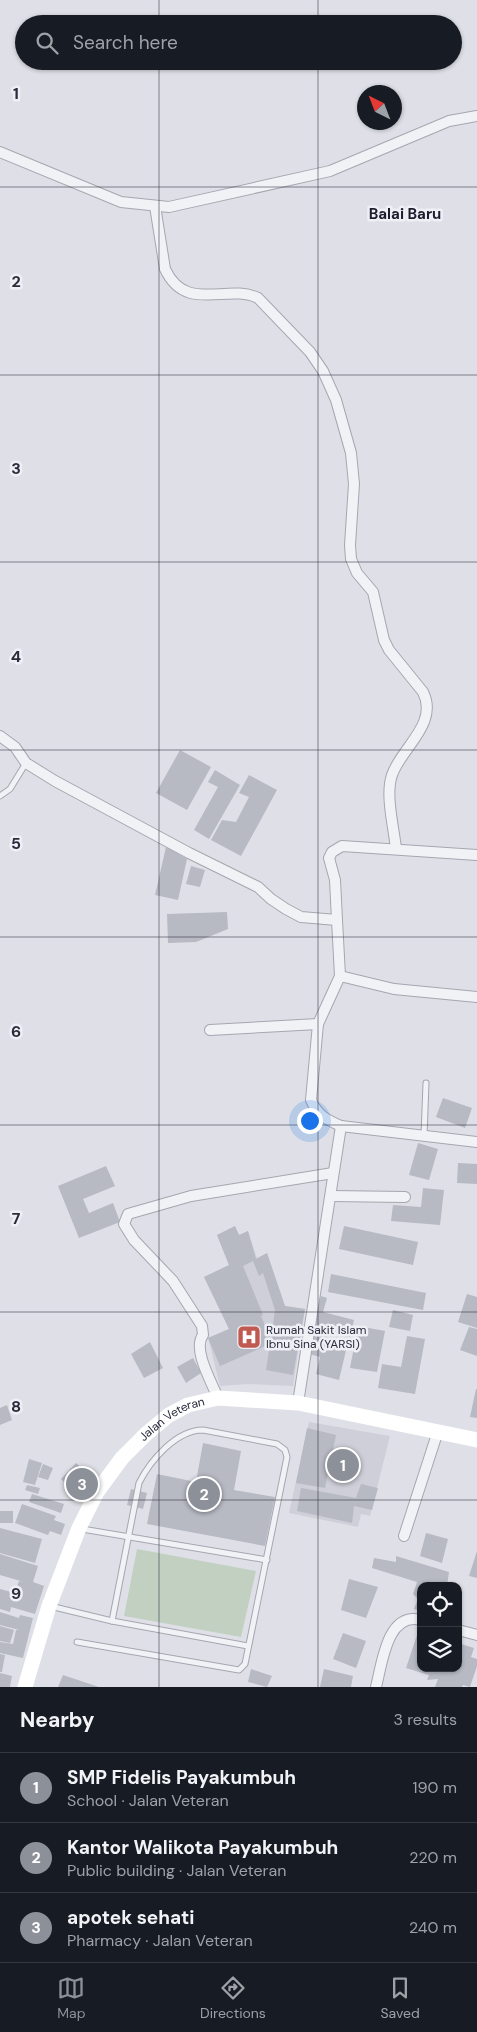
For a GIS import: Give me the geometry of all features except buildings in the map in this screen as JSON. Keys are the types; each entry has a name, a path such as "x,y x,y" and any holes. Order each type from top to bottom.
{"main road":[{"name":"Jalan Veteran","path":"25,1687 50,1606 79,1528 97,1492 122,1458 146,1434 169,1415 188,1405 218,1398 298,1403 477,1440"}],"street":[{"path":"3,153 121,202 169,207 330,171 449,121 477,116"},
{"path":"154,206 165,269 169,278 190,293 219,296 248,293 258,298 310,352 323,371 336,400 352,461 354,484 350,545 351,559 357,573 373,592 388,650 423,692 426,699 426,712 422,726 398,763 390,782 389,789 396,848"},
{"path":"0,736 15,747 26,763 55,781 258,887 271,900 301,917 337,920"},
{"path":"477,855 396,848 342,846 332,852 329,858 335,880 340,976 318,1024 311,1100 315,1109 323,1118 341,1126 477,1142"},
{"path":"340,976 394,989 477,997"},
{"path":"210,1030 318,1024"},
{"path":"298,1403 341,1126"},
{"path":"218,1398 199,1350 199,1340 203,1335 202,1326 173,1281 134,1240 124,1224 125,1217 128,1214 191,1196 333,1172"},
{"path":"331,1196 405,1197"},
{"path":"404,1536 438,1432"},
{"path":"376,1687 392,1631 405,1620 417,1620"},
{"path":"462,1631 477,1635"}],"lane":[{"path":"0,796 10,789 26,763"},
{"path":"424,1136 426,1083"},
{"path":"77,1642 240,1670 245,1664 267,1560 287,1457 285,1450 277,1444 203,1430 192,1430 180,1435 147,1466 139,1483 112,1621"},
{"path":"79,1528 267,1560"},
{"path":"50,1606 112,1621 248,1646"}],"shaded area":[{"path":"235,1226 239,1235 248,1231 257,1258 267,1253 285,1306 305,1309 293,1386 248,1384 220,1386 208,1338 229,1329 204,1277 229,1265 217,1235"},
{"path":"309,1422 390,1436 370,1516 361,1514 358,1527 289,1513"}],"green space":[{"path":"137,1549 256,1571 241,1637 124,1616"}],"place":[{"name":"Rumah Sakit Islam Ibnu Sina (YARSI)","path":"249,1337"},
{"name":"SMP Fidelis Payakumbuh","path":"343,1465"},
{"name":"apotek sehati","path":"82,1484"},
{"name":"Kantor Walikota Payakumbuh","path":"204,1494"}],"district":[{"name":"Balai Baru","path":"405,214"}]}
